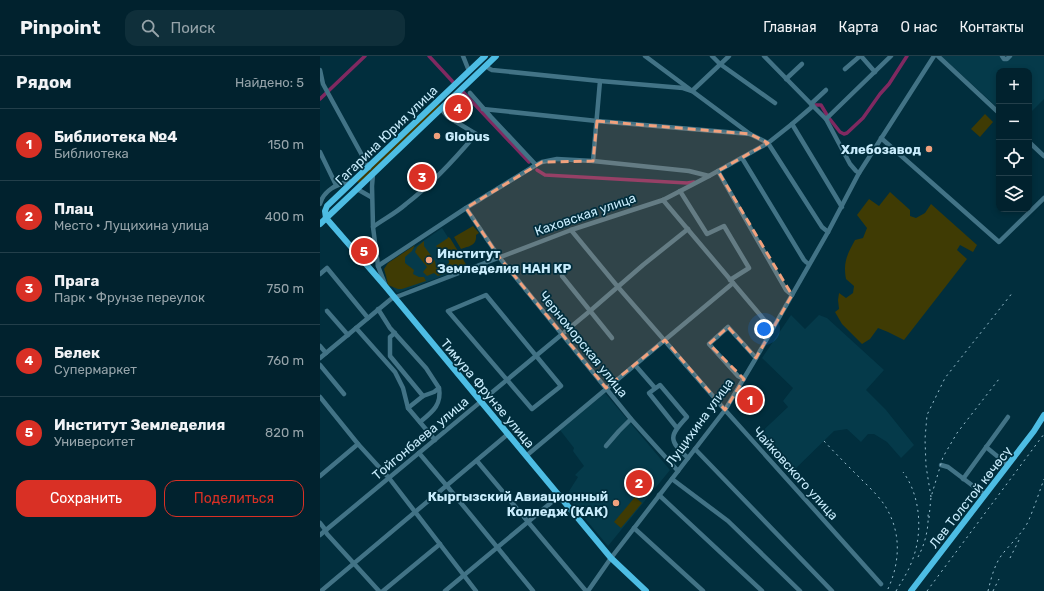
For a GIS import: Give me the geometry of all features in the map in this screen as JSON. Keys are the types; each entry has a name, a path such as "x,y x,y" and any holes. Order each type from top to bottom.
{"main road":[{"name":"Гагарина Юрия улица","path":"326,218 325,210 327,206 485,56"},
{"name":"Гагарина Юрия улица","path":"320,224 496,56"},
{"path":"351,184 358,189"},
{"name":"Тимура Фрунзе улица","path":"326,218 385,286 611,558 646,591"},
{"name":"Лев Толстой көчөсү","path":"911,591 1034,431 1044,415"}],"street":[{"path":"463,56 469,71"},
{"path":"646,56 750,134 768,144 822,227 828,232"},
{"path":"712,56 720,64 775,103"},
{"path":"692,91 729,56"},
{"path":"764,56 826,119 850,164 859,173"},
{"path":"846,69 860,56 875,72"},
{"path":"826,119 891,56"},
{"name":"Лущихина улица","path":"587,591 725,410 828,232 859,173 934,56"},
{"path":"938,56 996,111"},
{"path":"1002,56 1004,59 1007,59 1010,56"},
{"path":"786,78 802,64"},
{"path":"486,66 492,70 683,88 692,91"},
{"path":"320,70 324,84 368,168"},
{"path":"593,162 600,81"},
{"name":"Каховская улица","path":"320,358 391,299 571,230 663,200 709,176 768,144 792,124 826,90"},
{"path":"470,93 483,109 536,164"},
{"path":"373,227 406,204 435,179 476,134 448,117 441,109"},
{"path":"483,109 597,121 750,134"},
{"path":"792,124 842,207"},
{"path":"881,138 1000,242 1044,198"},
{"path":"1032,145 1044,156"},
{"path":"320,152 336,185"},
{"path":"742,158 806,262 809,264"},
{"path":"378,266 466,208 536,164 542,162 557,159 593,162 689,171 709,176"},
{"path":"718,171 786,290 792,295"},
{"path":"373,174 373,227 378,266 385,286"},
{"path":"320,204 322,198 336,185 349,181 351,184"},
{"path":"358,189 372,198"},
{"path":"680,191 707,234"},
{"path":"663,200 772,329"},
{"name":"Тимура Фрунзе улица","path":"320,204 326,218"},
{"name":"Черноморская улица","path":"466,208 499,257 606,388 678,471"},
{"path":"526,456 749,268 724,226 697,240"},
{"name":"Тойгонбаева улица","path":"320,535 688,229"},
{"name":"Чайковского улица","path":"571,230 618,287 725,410 881,584"},
{"path":"320,274 327,268 368,318"},
{"path":"562,276 612,338"},
{"path":"486,295 561,386 532,409 507,380 448,311 486,295"},
{"path":"378,309 395,334 426,368 438,388 439,397 437,405 432,412 420,422"},
{"path":"327,311 348,335"},
{"path":"744,379 738,376 709,344 728,327 756,358"},
{"path":"356,328 395,372 403,388 408,408 435,440"},
{"path":"395,334 390,337 390,356 423,396"},
{"path":"320,346 326,353"},
{"path":"320,365 344,394"},
{"path":"635,365 655,388"},
{"path":"677,428 649,393 660,385 687,417 677,428 673,436 673,440 688,458"},
{"path":"408,408 423,396 434,392 438,388"},
{"path":"320,398 358,444 389,478 476,591"},
{"path":"963,479 1008,417"},
{"path":"606,446 618,431 632,419"},
{"path":"321,591 478,461 508,434"},
{"path":"320,476 358,444"},
{"path":"986,448 1008,464"},
{"path":"694,449 832,591"},
{"path":"419,453 534,591"},
{"path":"478,461 587,591"},
{"path":"941,465 948,467 985,495"},
{"path":"672,479 728,521 800,591"},
{"path":"659,495 762,591"},
{"path":"445,591 559,496"},
{"path":"320,523 379,591"},
{"path":"634,528 703,591"},
{"path":"383,591 440,544"}],"highlighted area":[{"path":"597,121 750,134 768,143 718,171 792,295 756,358 728,327 709,344 744,379 725,410 665,340 606,388 499,257 466,208 542,162 593,161"}],"shaded area":[{"path":"941,56 1044,56 1044,99 1032,111 1032,68 996,68 996,106"},
{"path":"439,104 439,107 362,182 357,182 433,108"},
{"path":"985,114 993,122 980,137 971,129"},
{"path":"890,192 910,210 910,216 916,218 925,213 931,204 977,245 973,252 960,245 957,250 967,259 904,340 878,328 870,339 862,344 842,324 835,312 839,309 839,293 846,298 853,293 854,286 846,279 845,263 855,240 863,238 867,228 857,215 869,199 879,206"},
{"path":"473,226 479,233 476,235 474,243 461,249 454,237"},
{"name":"Институт Земледелия НАН КР","path":"442,228 467,267 397,293 389,282 389,265"},
{"path":"448,237 467,266 438,276 434,273 427,276 423,272 427,267 415,252 417,247 424,241 424,246 435,261 436,267 442,269 449,263 449,261 436,246"},
{"path":"415,245 412,251 405,257 405,263 414,270 413,274 419,277 424,277 426,281 402,289 388,285 384,269 388,263"},
{"path":"791,315 805,329 819,315 827,318 884,370 866,390 886,410 914,445 901,458 887,442 874,434 868,434 861,442 847,429 834,431 790,474 755,438 788,407 783,401 793,388 762,358"},
{"path":"605,393 670,470 608,546 566,496 578,477 575,475 584,466 573,451 574,448 560,430"},
{"path":"635,497 642,503 621,528 614,522"}],"waterway":[{"path":"320,99 365,56"},
{"path":"429,56 453,82"},
{"path":"829,118 840,132 844,134 847,133 863,118 889,84 907,56"},
{"path":"463,92 529,162"},
{"path":"813,105 821,105 827,115"},
{"path":"537,170 545,175 687,183 694,182"}],"railway":[{"path":"931,497 926,466 925,439 927,415 945,378 1013,292"},
{"path":"929,518 931,497 943,457 957,433 999,379"},
{"path":"927,591 1044,434"},
{"path":"824,441 872,490 888,511 895,531 897,551 894,572 887,591"},
{"path":"896,591 907,573 916,550 919,527 917,504 914,492 903,472"},
{"path":"988,591 996,564 1028,522 1044,479"},
{"path":"918,557 926,536 928,513"},
{"path":"1010,558 1019,540"},
{"path":"993,591 999,579"}],"place":[{"name":"Белек","path":"458,108"},
{"name":"Globus","path":"437,136"},
{"name":"Хлебозавод","path":"929,149"},
{"name":"Прага","path":"422,177"},
{"name":"Институт Земледелия","path":"364,251"},
{"name":"Институт Земледелия НАН КР","path":"429,260"},
{"name":"Библиотека №4","path":"750,400"},
{"name":"Плац","path":"639,483"},
{"name":"Кыргызский Авиационный Колледж (КАК)","path":"616,503"}]}
